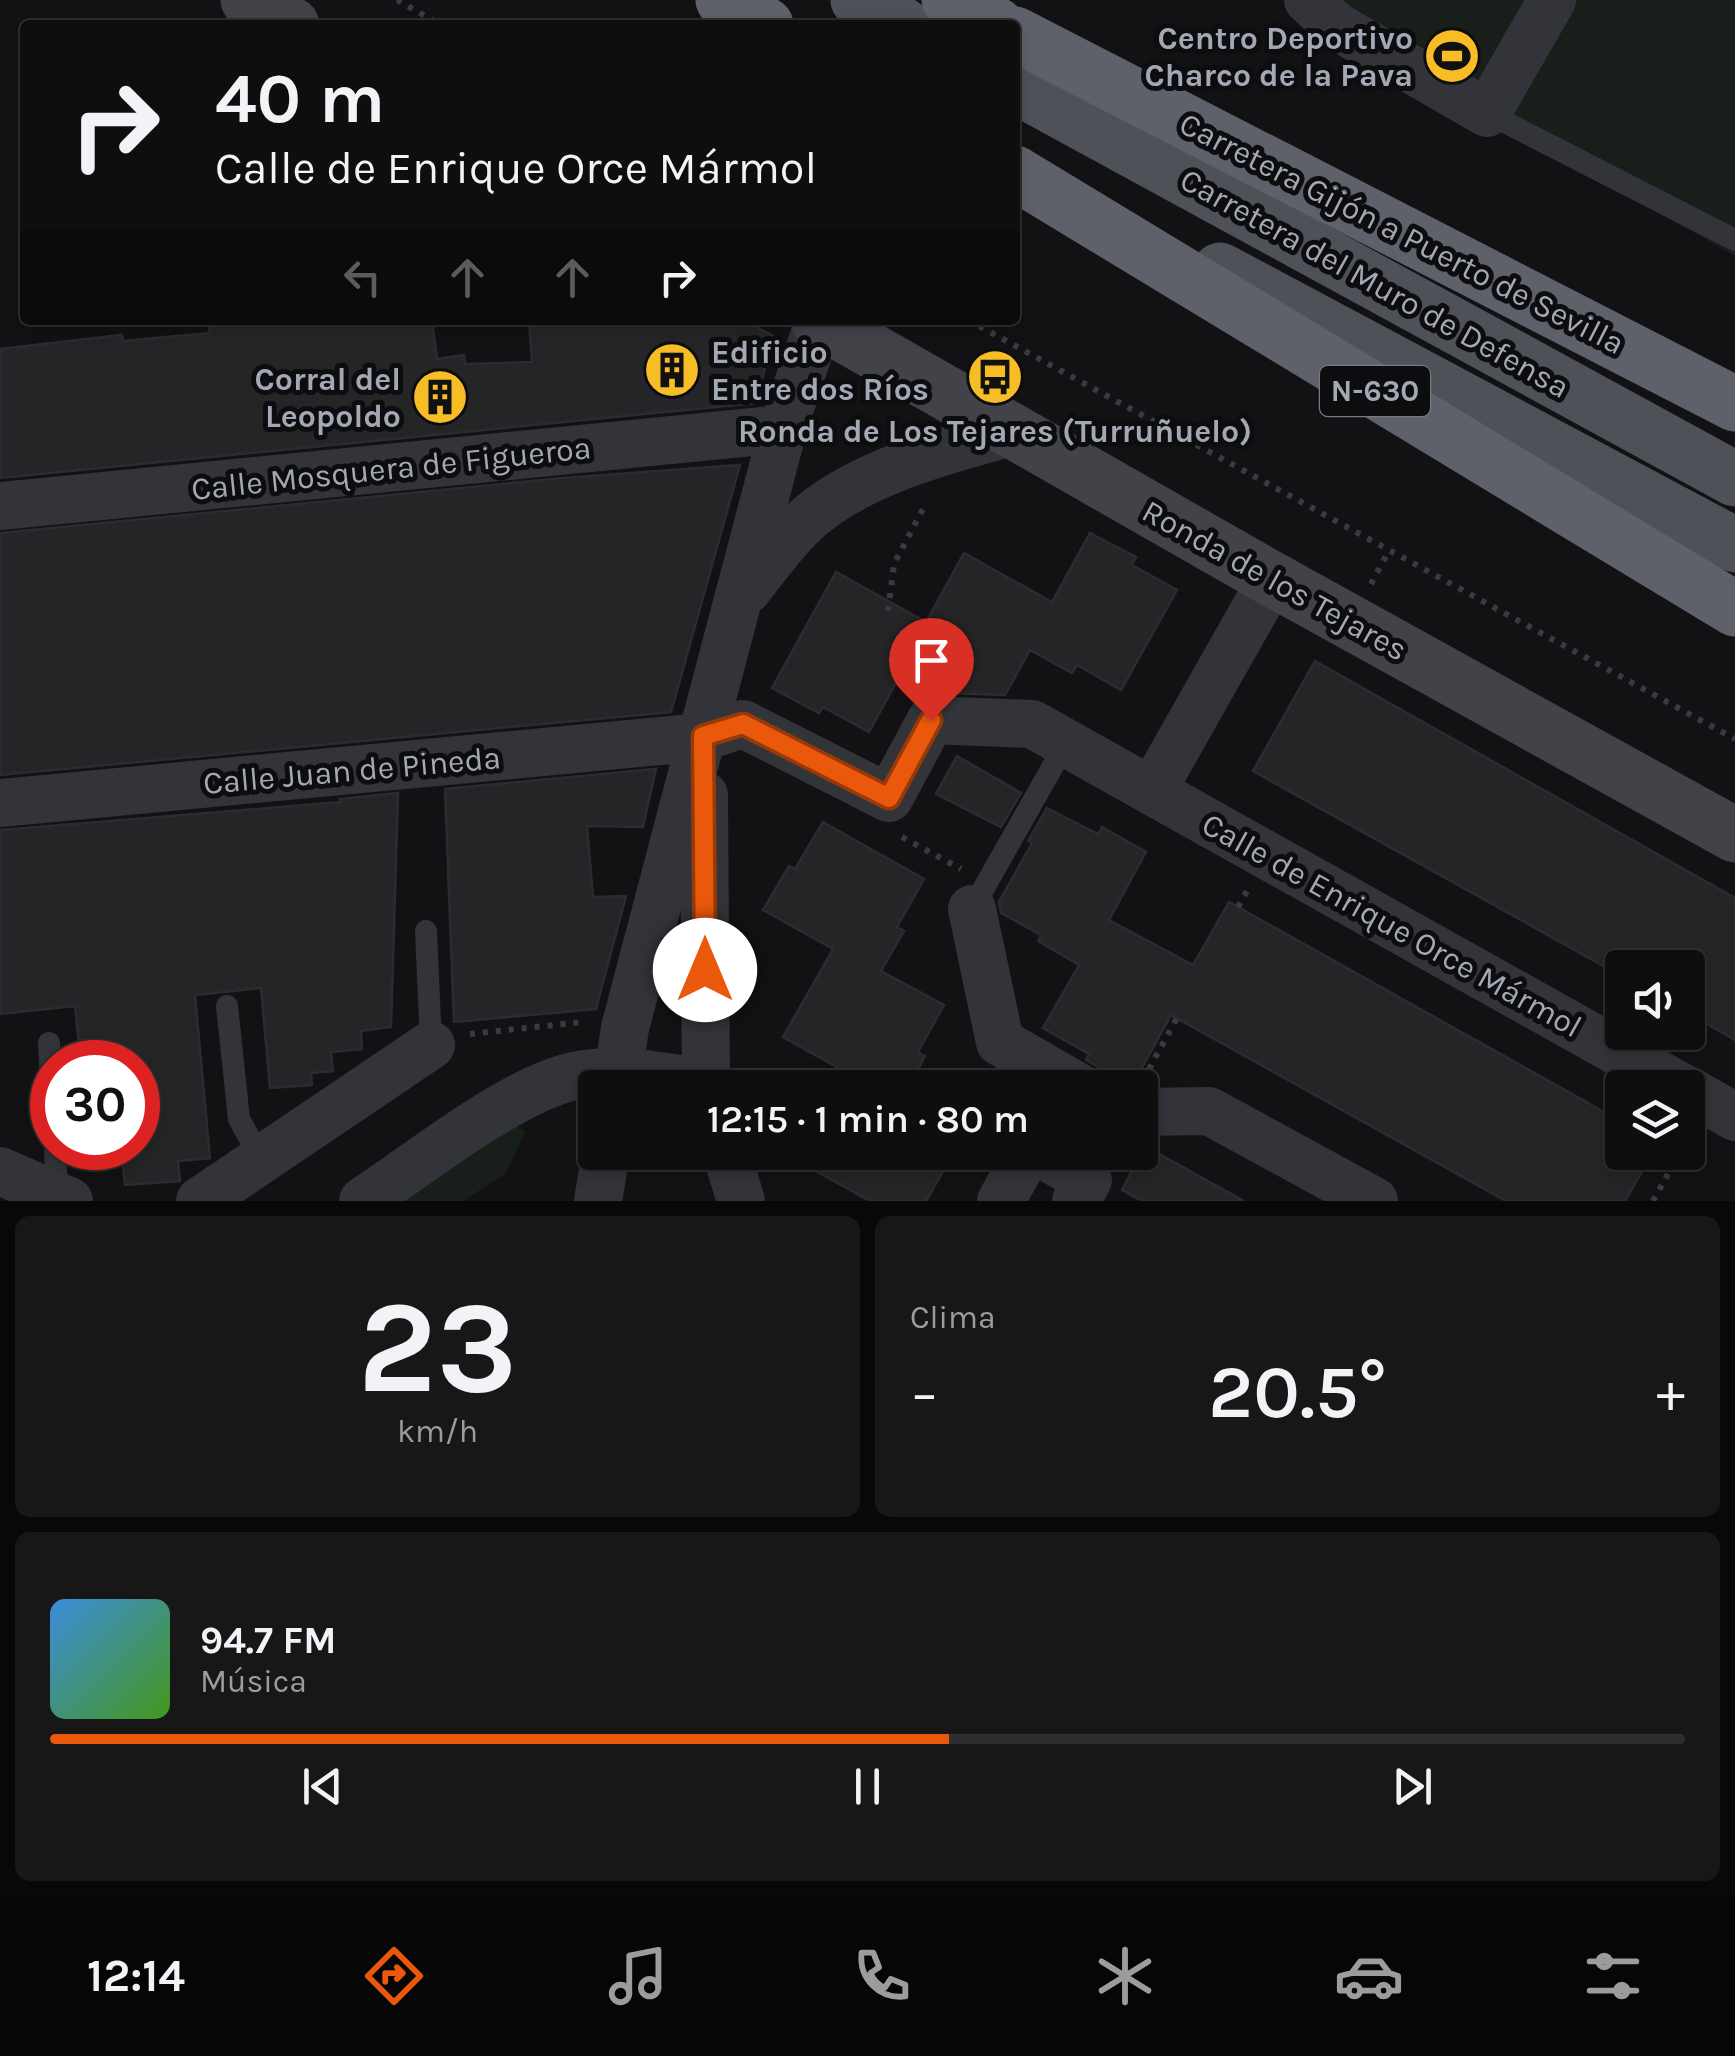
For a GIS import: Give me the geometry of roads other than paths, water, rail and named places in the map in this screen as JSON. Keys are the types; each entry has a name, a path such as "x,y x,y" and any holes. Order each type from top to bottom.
{"highway":[{"path":"723,0 757,20"},
{"path":"948,0 987,20"},
{"name":"Carretera Gijón a Puerto de Sevilla","path":"1020,37 1735,404"},
{"name":"N-630","path":"1020,176 1735,609"}],"main road":[{"path":"858,0 894,20"},
{"name":"Carretera del Muro de Defensa","path":"1020,89 1735,479"},
{"name":"Carretera del Muro de Defensa","path":"1020,163 1735,545"}],"street":[{"path":"248,0 283,20"},
{"path":"1322,9 1487,113 1552,0"},
{"path":"619,1070 628,1017 783,430 816,325"},
{"name":"Ronda de los Tejares","path":"827,325 1272,580 1735,835"},
{"name":"Calle Mosquera de Figueroa","path":"0,506 783,430"},
{"path":"738,600 803,522 849,491 918,460 1016,432"},
{"path":"1152,791 1272,580"},
{"name":"Calle de Enrique Orce Mármol","path":"703,736 743,724 889,798 931,720 1049,734 1651,1070"},
{"path":"703,736 706,1070"},
{"name":"Calle Juan de Pineda","path":"0,802 703,736"},
{"path":"979,896 1000,1042 1049,1070"},
{"path":"200,1201 431,1045"},
{"path":"363,1201 524,1094 578,1076"},
{"path":"1158,1098 1209,1111 1374,1201"},
{"name":"Calle de Enrique Orce Mármol","path":"1705,1100 1735,1117"},
{"path":"598,1201 603,1170"},
{"path":"732,1170 741,1201"},
{"path":"1001,1201 1018,1170"},
{"path":"1070,1170 1088,1180 1076,1201"},
{"path":"0,1171 63,1199"}],"lane":[{"path":"1487,113 1735,240"},
{"path":"979,896 1049,734"},
{"path":"426,932 431,1045"},
{"path":"227,1006 239,1119 261,1159"},
{"path":"58,1170 63,1199"}],"place":[{"name":"Centro Deportivo Charco de la Pava","path":"1452,56"},
{"name":"Edificio Entre dos Ríos","path":"672,370"},
{"name":"Ronda de Los Tejares (Turruñuelo)","path":"995,377"},
{"name":"Corral del Leopoldo","path":"440,397"}]}
